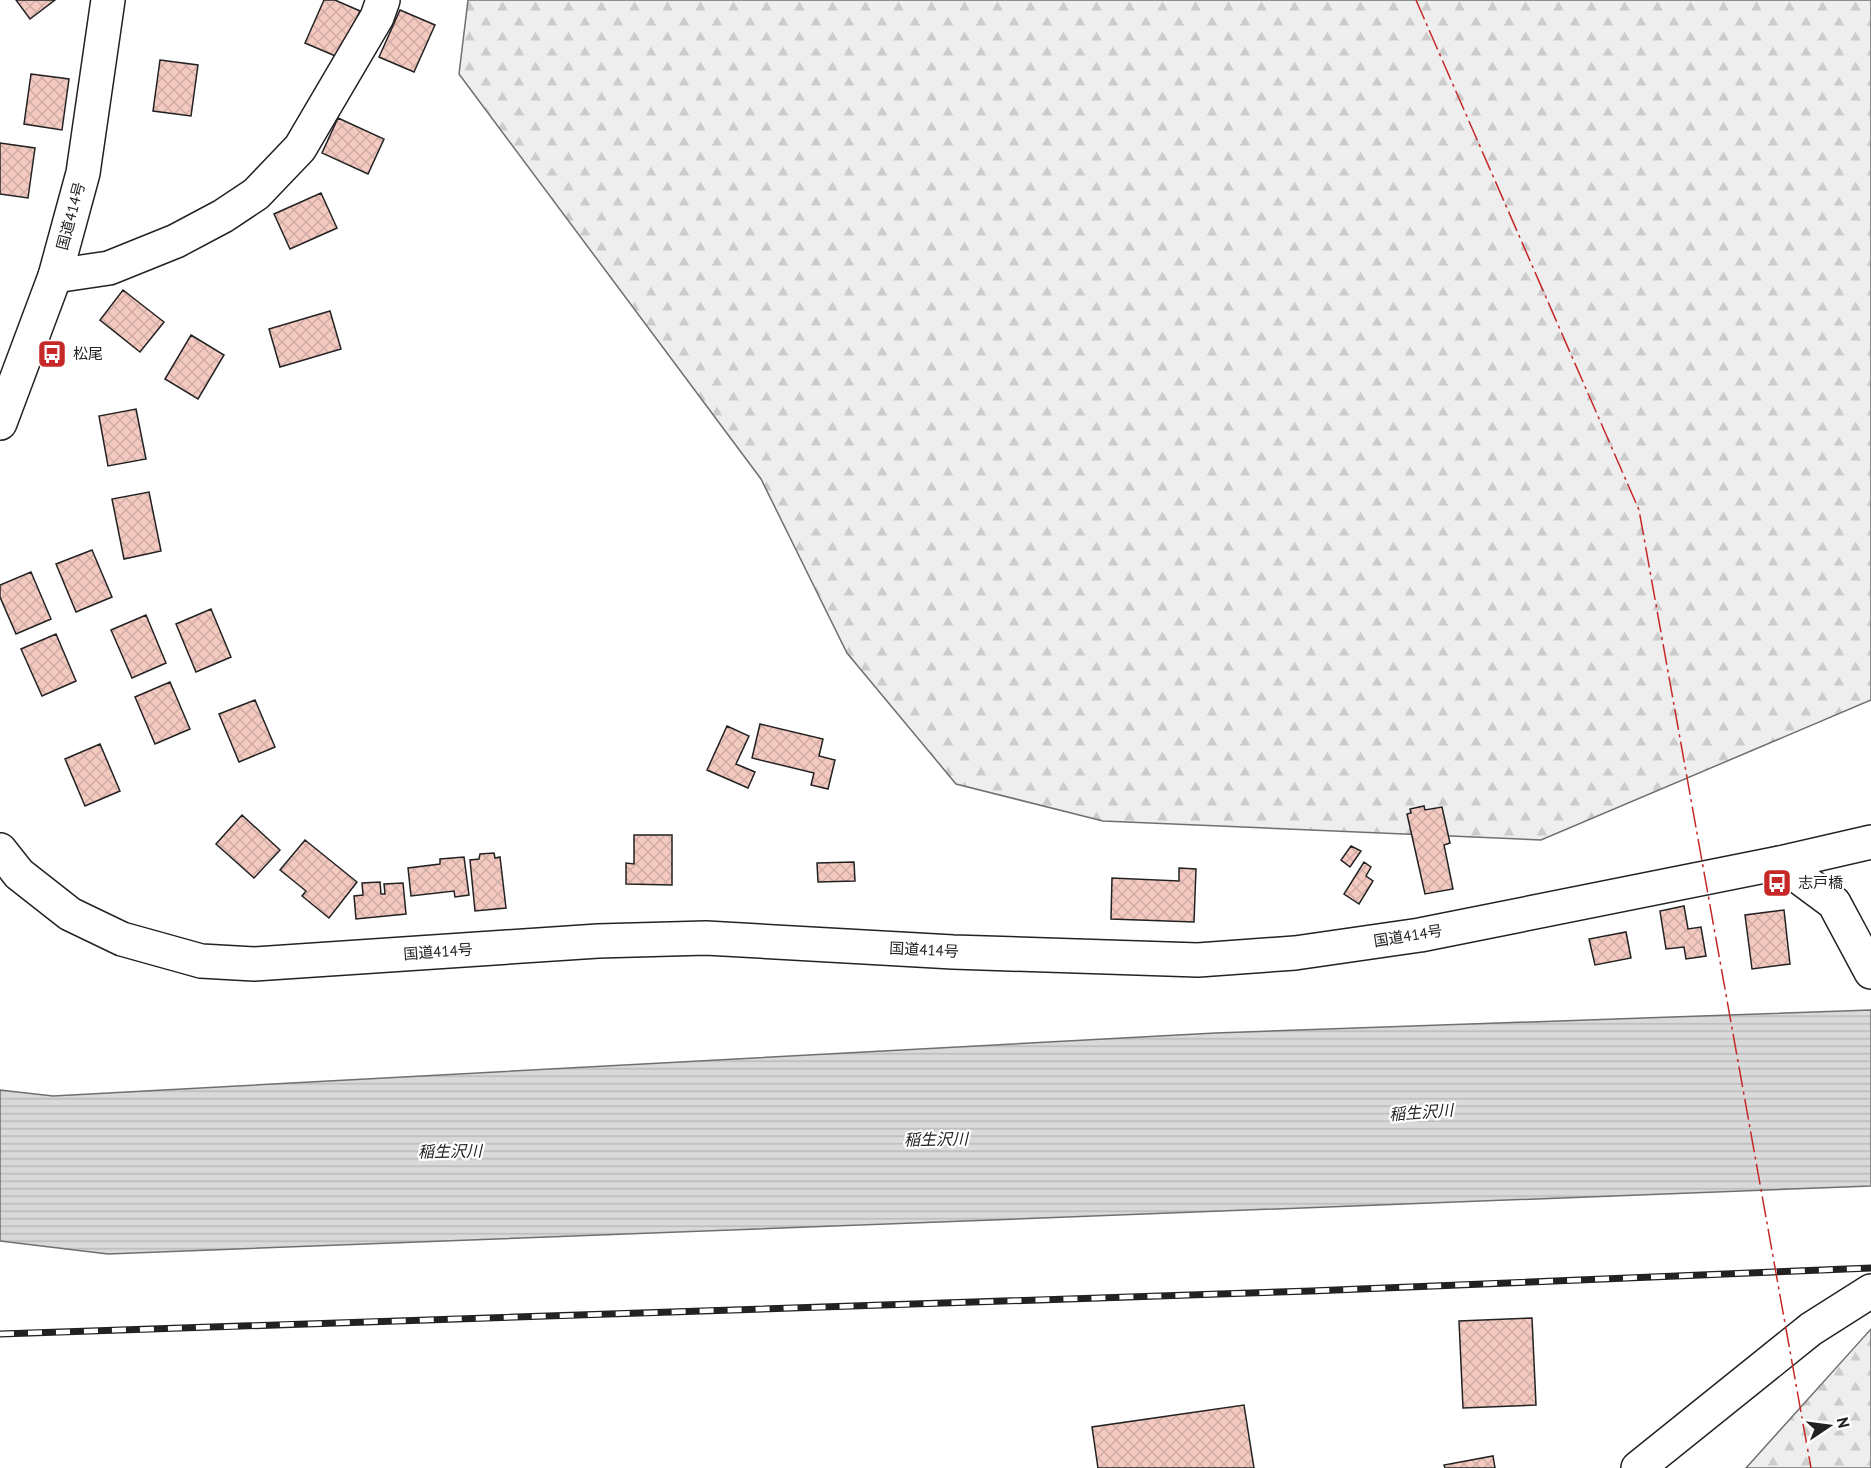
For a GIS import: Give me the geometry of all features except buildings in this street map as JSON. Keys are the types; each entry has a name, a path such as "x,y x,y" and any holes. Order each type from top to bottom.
{"main road":[{"name":"国道414号","path":"0,423 55,276 83,173 108,0"},
{"path":"55,276 109,268 176,241 223,216 256,194 300,148 376,18 383,0"},
{"name":"国道414号","path":"0,850 19,874 70,914 122,939 201,961 254,964 598,941 706,938 953,952 1198,960 1295,953 1420,935 1871,842"},
{"path":"1780,862 1834,903 1871,972"},
{"path":"1638,1468 1811,1329 1871,1291"}],"green space":[{"path":"468,0 1871,0 1871,700 1541,840 1103,821 956,784 847,653 761,479 459,74"},
{"path":"1871,1329 1871,1468 1746,1468"}],"water":[{"name":"稲生沢川","path":"1871,1010 1871,1186 108,1254 0,1241 0,1090 53,1096 1215,1033"}],"railway":[{"path":"0,1334 1311,1291 1871,1268"}],"power":[{"path":"1416,0 1639,510 1811,1468"}],"place":[{"name":"松尾","path":"52,354"},
{"name":"志戸橋","path":"1777,883"}]}
